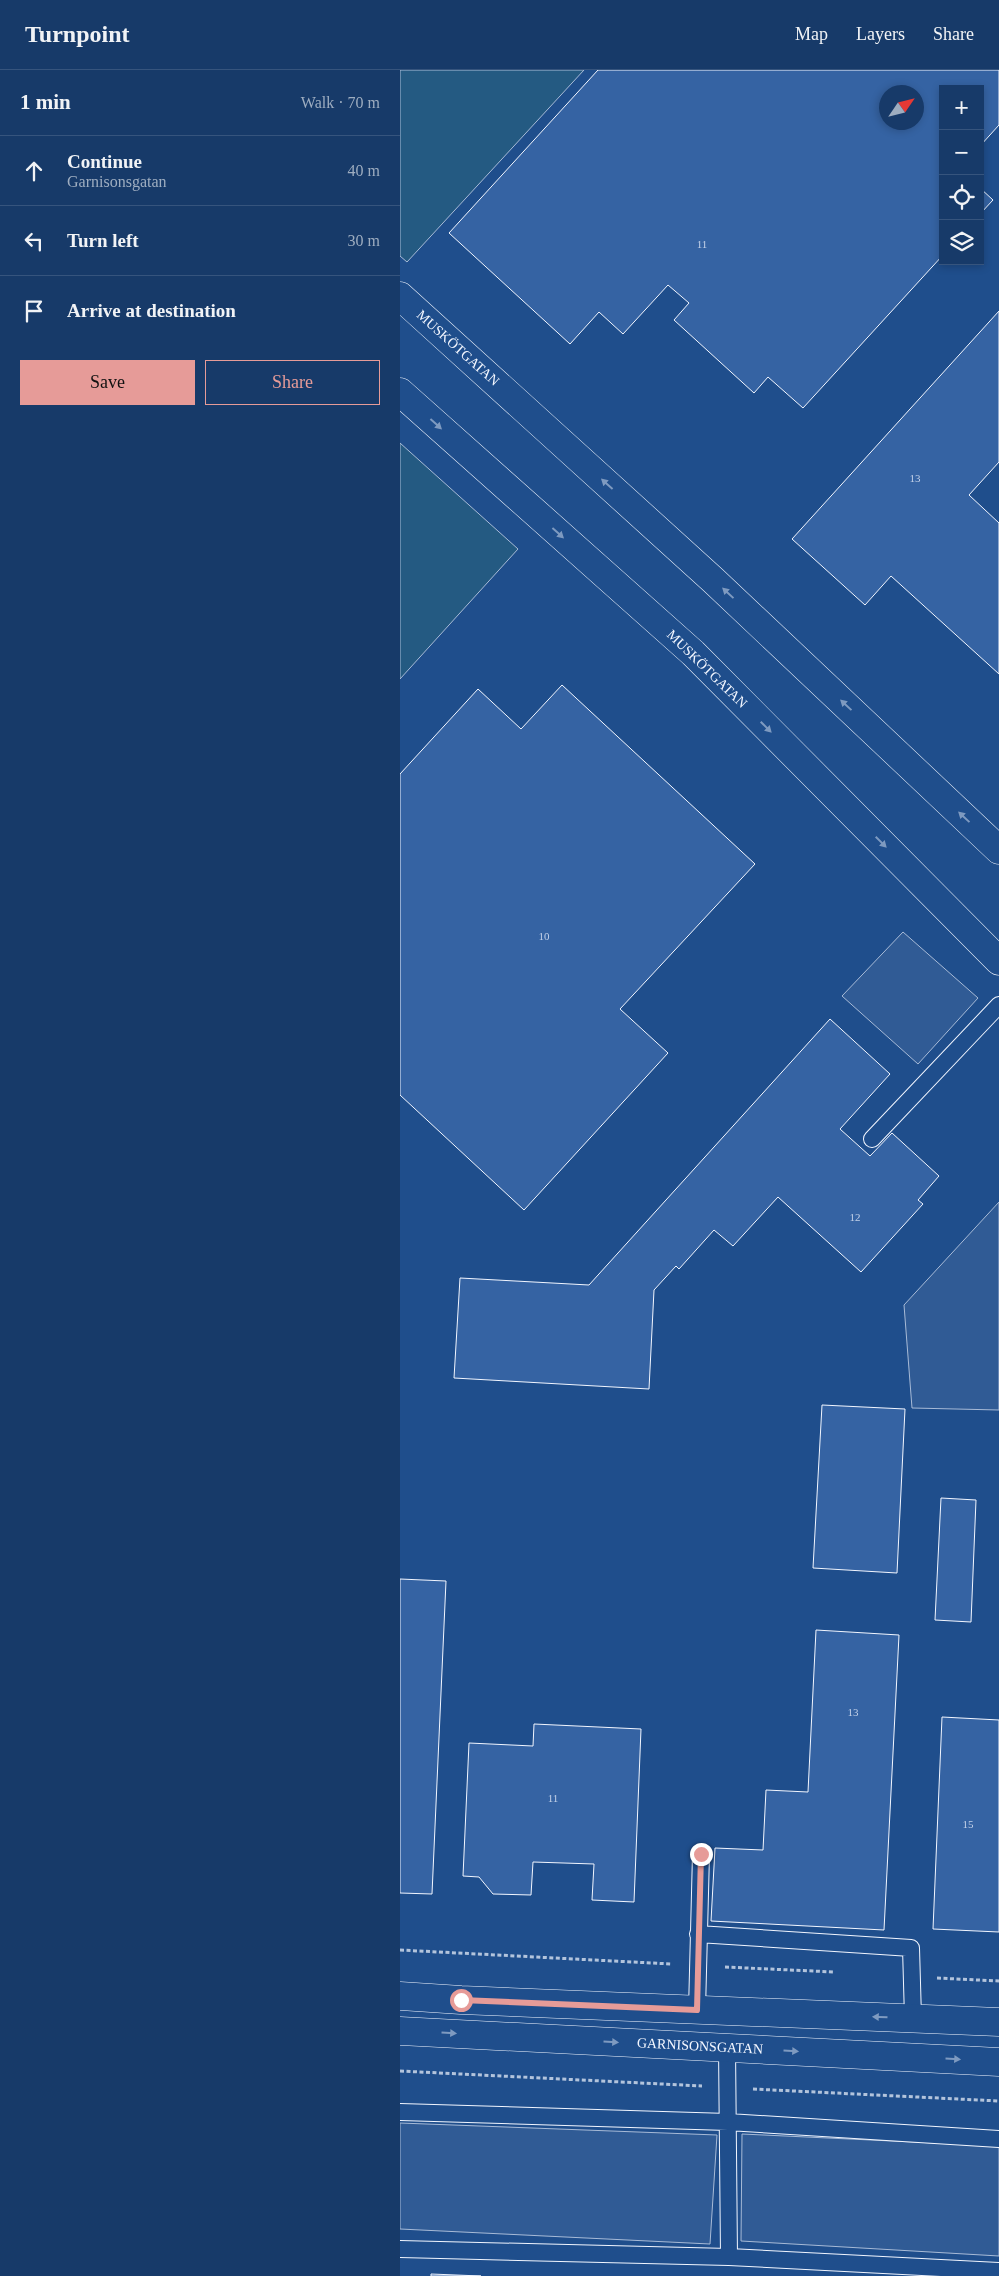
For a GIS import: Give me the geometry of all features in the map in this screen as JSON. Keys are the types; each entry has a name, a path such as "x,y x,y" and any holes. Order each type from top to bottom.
{"street":[{"name":"MUSKÖTGATAN","path":"400,296 713,580 999,850"},
{"name":"MUSKÖTGATAN","path":"400,392 693,653 999,961"},
{"path":"400,1996 999,2022"},
{"name":"GARNISONSGATAN","path":"400,2031 999,2062"}],"lane":[{"path":"872,1139 999,1005"},
{"path":"697,2010 701,1854"},
{"path":"698,1934 911,1948 913,2018"},
{"path":"728,2048 729,2257"},
{"path":"400,2112 728,2122 999,2139"},
{"path":"400,2249 729,2257 999,2271"}],"shaded area":[{"path":"400,70 584,70 407,262 400,256"},
{"path":"400,443 518,549 400,679"},
{"path":"903,932 978,998 918,1064 842,996"},
{"path":"999,1202 999,1410 912,1408 904,1305"},
{"path":"400,2123 717,2135 710,2244 400,2229"},
{"path":"742,2134 999,2146 999,2256 741,2241"}],"building":[{"path":"598,70 999,70 999,125 984,142 984,85 939,85 939,259 803,408 768,377 754,393 674,320 689,303 668,285 623,334 599,312 570,344 449,233"},
{"path":"984,192 993,200 984,210"},
{"path":"999,311 999,462 969,495 999,523 999,674 891,576 865,605 792,539"},
{"path":"562,685 755,864 620,1009 668,1053 524,1210 400,1095 400,774 478,689 521,729"},
{"path":"830,1019 890,1074 840,1129 870,1156 892,1133 939,1176 918,1200 923,1204 861,1272 778,1197 733,1246 714,1230 679,1269 676,1266 654,1290 649,1389 454,1378 460,1278 589,1285"},
{"path":"822,1405 905,1409 897,1573 813,1568"},
{"path":"941,1498 976,1500 971,1622 935,1620"},
{"path":"400,1579 446,1581 432,1894 400,1893"},
{"path":"816,1630 899,1635 884,1930 711,1921 715,1848 763,1850 766,1790 808,1792"},
{"path":"942,1717 999,1720 999,1932 933,1929"},
{"path":"534,1724 641,1729 634,1902 592,1900 594,1864 533,1862 531,1895 493,1894 479,1877 463,1876 469,1743 533,1746"},
{"path":"431,2274 481,2276 431,2276"}],"route":[{"path":"461,2000 697,2010 701,1854"}]}
